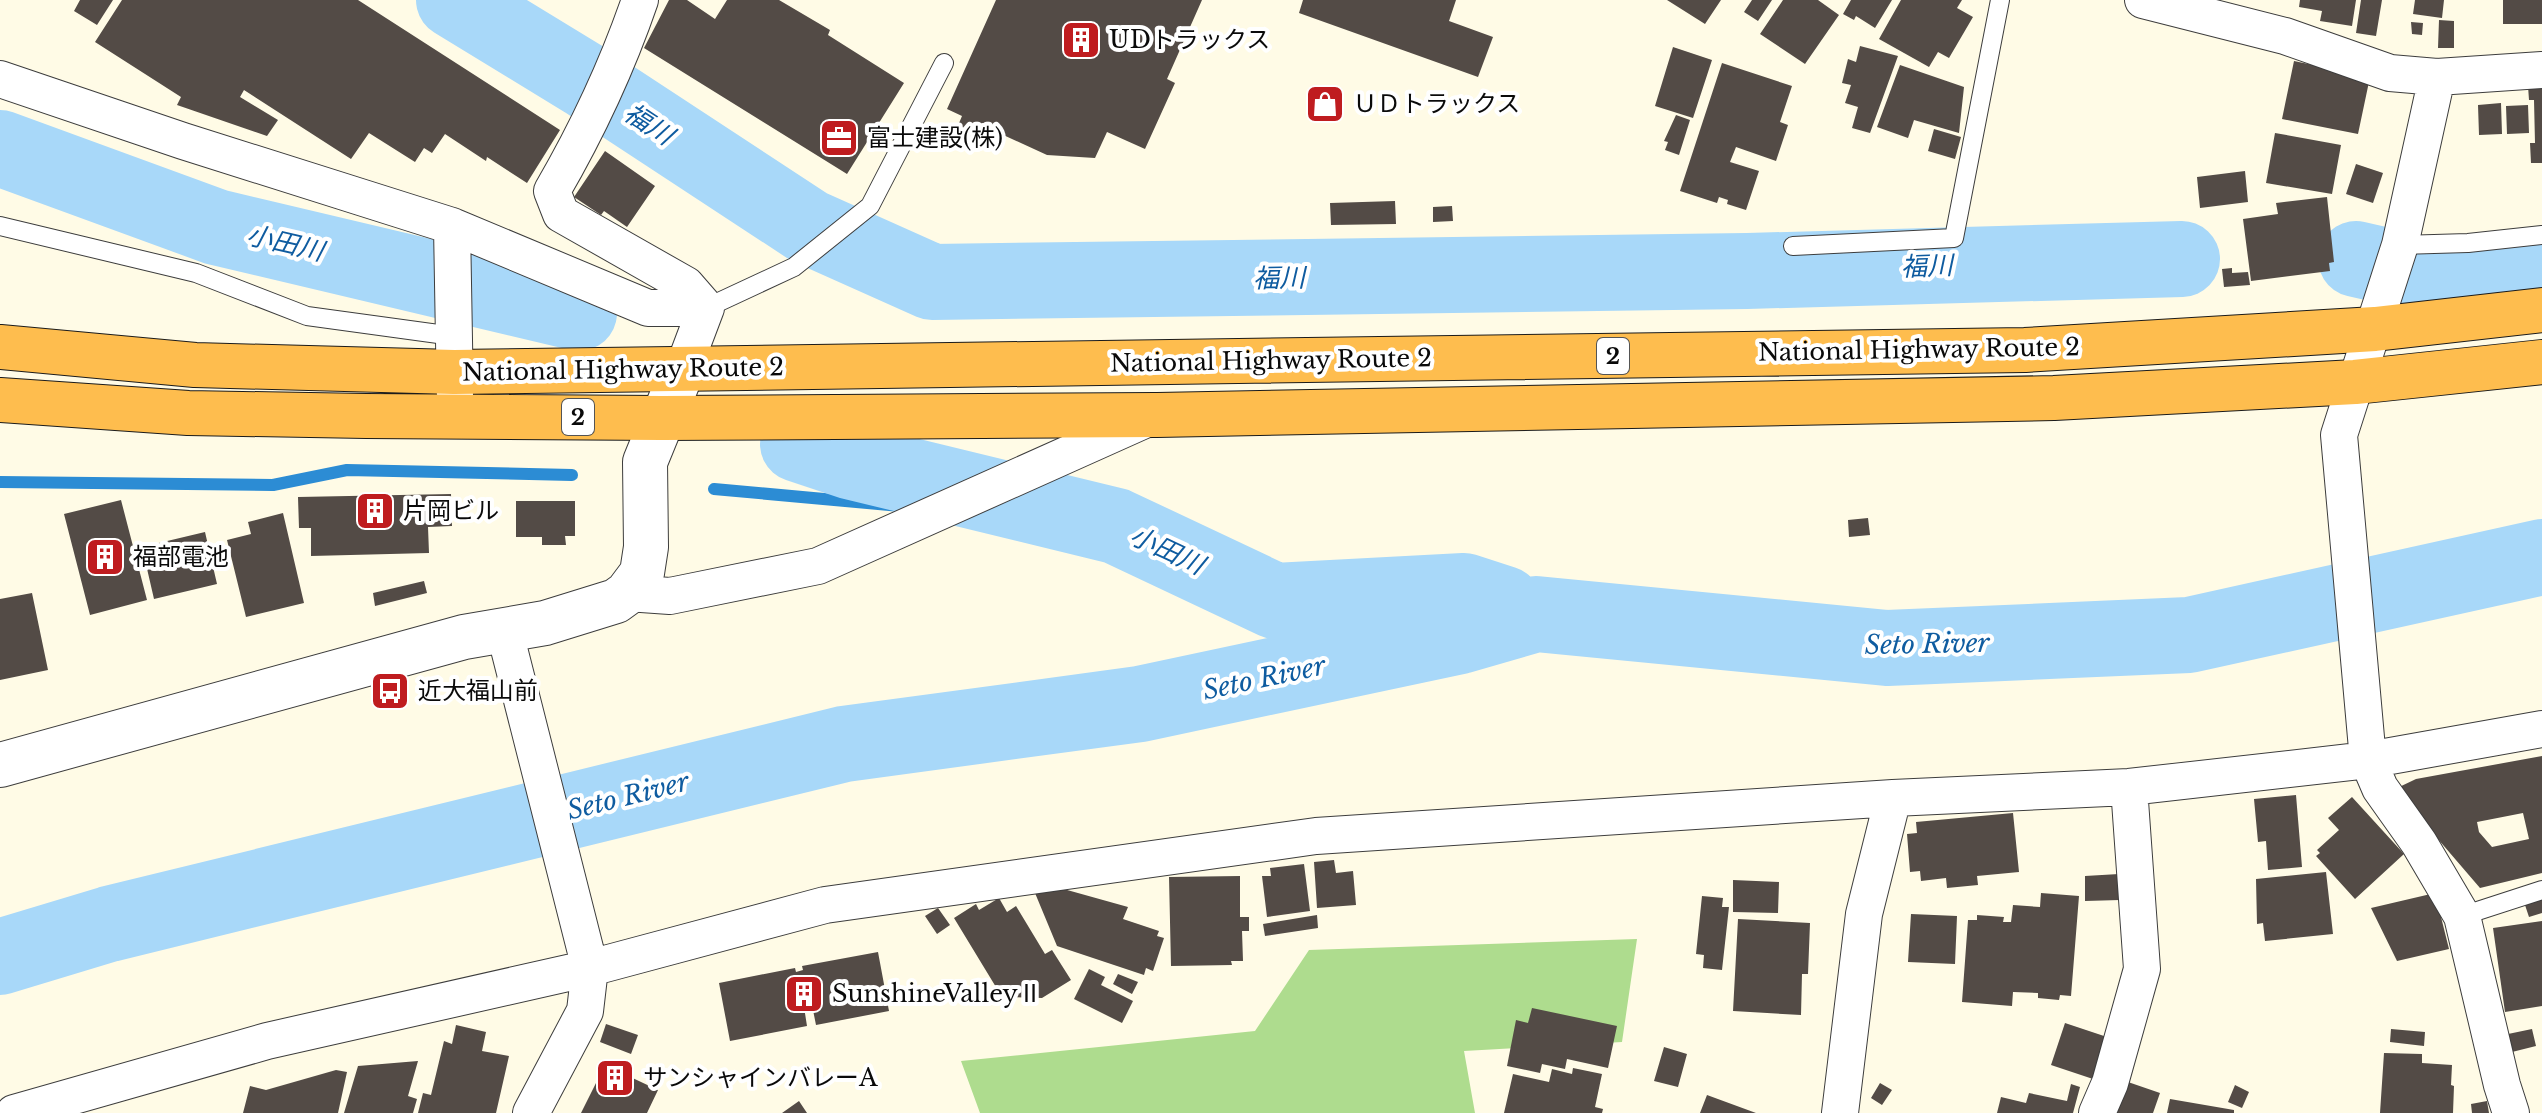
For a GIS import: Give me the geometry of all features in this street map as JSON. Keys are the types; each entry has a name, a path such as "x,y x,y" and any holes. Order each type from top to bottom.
{"highway":[{"name":"National Highway Route 2","path":"0,347 195,365 454,339 683,369 2025,350 2389,280 2542,310"},
{"name":"National Highway Route 2","path":"0,400 188,413 455,417 1157,415 2054,398 2355,382 2542,362"}],"street":[{"path":"640,0 619,61 582,139 552,191 561,214 686,285 706,308"},
{"path":"2145,0 2285,36 2390,73 2437,77 2542,70"},
{"path":"2437,77 2389,280 2339,435 2366,748 2380,788 2419,843 2462,916 2511,1113"},
{"path":"0,79 452,236 648,308 706,308"},
{"path":"452,236 455,417"},
{"path":"0,765 464,637 545,623 589,612 616,601 627,593 642,573 646,547 645,462 706,308"},
{"path":"627,593 670,596 818,566 1157,415"},
{"path":"504,629 587,959 585,1011 531,1113"},
{"path":"14,1113 267,1041 587,959 825,905 1316,836 1893,798 2129,787 2366,748 2542,729"},
{"path":"2097,1113 2110,1083 2142,969 2129,787"},
{"path":"1840,1113 1864,914 1893,798"}],"lane":[{"path":"1793,246 1954,238 2000,0"},
{"path":"706,308 794,267 870,206 944,63"},
{"path":"0,226 196,273 307,316 454,339"},
{"path":"2389,280 2468,243 2542,235"},
{"path":"2462,916 2542,890"}],"green space":[{"path":"1637,939 1622,1042 1464,1051 1475,1113 980,1113 961,1061 1255,1031 1309,950"}],"building":[{"path":"80,0 113,0 97,25 74,11"},
{"path":"122,0 358,0 560,130 527,183 445,134 432,153 424,148 415,162 369,133 351,159 244,90 240,97 278,120 267,136 177,105 181,97 95,42"},
{"path":"669,0 687,0 715,19 727,0 779,0 830,30 828,35 904,83 847,174 644,48"},
{"name":"UDトラックス","path":"996,0 1202,0 1167,79 1175,83 1145,149 1107,132 1095,158 1047,155 988,128 977,151 952,140 962,116 947,109"},
{"path":"1303,0 1456,0 1449,21 1493,37 1478,77 1299,13"},
{"path":"1667,0 1721,0 1705,24"},
{"path":"1752,0 1772,0 1758,21 1744,12"},
{"path":"1783,0 1818,0 1839,15 1805,64 1760,34"},
{"path":"1851,0 1892,0 1875,28 1856,16 1854,20 1843,14"},
{"path":"1901,0 1962,0 1957,8 1973,17 1949,58 1938,52 1929,67 1879,39"},
{"path":"2300,0 2356,0 2352,26 2320,21 2322,11 2299,7"},
{"path":"2361,0 2382,0 2376,36 2356,33"},
{"path":"2415,0 2444,0 2442,18 2413,14"},
{"path":"2503,0 2542,0 2542,24 2503,24"},
{"path":"2439,20 2454,21 2454,48 2438,48"},
{"path":"2411,22 2423,23 2422,35 2412,34"},
{"path":"1860,46 1898,56 1870,133 1852,128 1858,107 1845,103 1851,85 1842,83 1848,59 1856,62"},
{"path":"1673,47 1712,60 1693,118 1655,106"},
{"path":"2294,61 2370,77 2358,134 2282,119"},
{"path":"1722,63 1792,86 1780,122 1788,125 1776,161 1736,147 1730,162 1759,171 1746,210 1727,204 1728,200 1719,197 1717,203 1680,191"},
{"path":"1900,65 1964,87 1959,133 1914,120 1908,138 1877,127"},
{"path":"2528,86 2542,86 2542,163 2531,163 2530,143 2535,143 2534,100 2529,100"},
{"path":"2501,103 2502,134 2479,135 2478,105"},
{"path":"2528,105 2529,133 2507,134 2506,106"},
{"path":"1676,115 1690,120 1679,155 1665,150 1668,142 1664,141"},
{"path":"1934,129 1961,137 1955,159 1928,151"},
{"path":"2275,133 2341,145 2332,194 2266,183"},
{"path":"605,151 655,186 627,227 604,211 601,215 574,197"},
{"path":"2356,164 2383,173 2373,203 2346,194"},
{"path":"2245,171 2248,202 2200,208 2197,177"},
{"path":"2327,197 2334,262 2329,263 2330,271 2251,281 2243,219 2278,214 2276,203"},
{"path":"1395,201 1396,224 1331,225 1330,203"},
{"path":"1452,206 1453,221 1433,222 1433,207"},
{"path":"2232,268 2232,273 2248,272 2250,285 2224,287 2222,269"},
{"name":"片岡ビル","path":"451,494 452,526 428,527 429,553 311,556 311,528 299,528 298,497"},
{"name":"福部電池","path":"121,500 147,600 90,615 64,514"},
{"path":"516,501 575,501 575,536 565,536 566,545 542,545 542,537 516,537"},
{"path":"283,513 304,603 246,617 227,540 251,534 248,522"},
{"path":"1868,518 1870,535 1849,537 1848,520"},
{"path":"205,532 217,584 154,599 142,547"},
{"path":"424,581 427,593 375,606 373,593"},
{"path":"32,593 48,670 0,680 0,599"},
{"path":"2542,756 2542,873 2480,888 2395,789 2416,779","holes":["2523,813 2529,839 2492,847 2479,832 2477,822"]},
{"path":"2296,795 2302,867 2268,870 2266,841 2258,842 2254,799"},
{"path":"2352,797 2404,854 2355,899 2316,856 2320,853 2317,850 2339,830 2328,818"},
{"path":"2013,813 2019,872 1977,876 1978,885 1947,888 1946,878 1921,881 1920,871 1910,872 1907,834 1917,833 1916,822"},
{"path":"1334,860 1336,873 1353,871 1356,905 1317,908 1314,862"},
{"path":"1304,864 1310,911 1267,917 1262,876 1271,876 1270,868"},
{"path":"2326,872 2333,934 2265,941 2263,923 2257,924 2256,879"},
{"path":"2119,874 2120,900 2085,901 2085,876"},
{"path":"1240,876 1240,917 1249,917 1249,931 1242,931 1243,961 1231,961 1232,965 1171,966 1169,877"},
{"path":"1733,880 1779,882 1778,913 1733,912"},
{"path":"1060,888 1128,907 1123,919 1159,931 1157,936 1164,938 1153,971 1146,968 1144,975 1057,946 1035,893"},
{"path":"2041,893 2079,896 2071,996 2060,995 2059,1000 2038,998 2038,993 2013,992 2012,1006 1962,1002 1968,920 1977,920 1977,915 2004,917 2003,922 2011,922 2013,905 2040,907"},
{"path":"2435,893 2449,949 2397,961 2371,908"},
{"path":"1702,896 1723,898 1722,907 1729,907 1722,970 1703,968 1704,955 1696,954"},
{"path":"2542,897 2542,913 2529,917 2524,902"},
{"path":"999,898 1007,912 1016,906 1045,954 1052,950 1071,980 1042,998 1002,997 954,918 976,904 979,910"},
{"path":"938,908 950,925 937,934 925,916"},
{"path":"1911,914 1957,916 1955,964 1908,962"},
{"path":"1317,915 1318,928 1265,936 1263,924"},
{"path":"1738,919 1810,923 1808,974 1802,974 1801,1015 1733,1011"},
{"path":"2542,921 2542,1006 2505,1012 2493,928"},
{"name":"SunshineValleyⅡ","path":"878,952 889,1011 816,1025 812,1005 804,1007 807,1026 730,1041 719,983 795,968 796,972 803,970 802,966"},
{"path":"1089,969 1105,977 1101,985 1133,1001 1122,1023 1074,999"},
{"path":"1118,974 1138,982 1132,994 1113,984"},
{"path":"1532,1008 1617,1026 1608,1068 1567,1059 1565,1069 1542,1064 1540,1073 1507,1066 1516,1020 1528,1023"},
{"path":"2065,1023 2107,1037 2093,1079 2051,1065"},
{"path":"606,1024 638,1035 631,1054 600,1042"},
{"path":"456,1025 486,1032 482,1051 509,1056 496,1113 418,1113 423,1093 431,1095 444,1041 452,1044"},
{"path":"2391,1029 2425,1032 2424,1046 2390,1042"},
{"path":"2532,1029 2536,1046 2512,1052 2508,1034"},
{"path":"1664,1047 1687,1054 1678,1087 1654,1081"},
{"path":"2384,1053 2422,1054 2422,1063 2452,1065 2453,1113 2380,1113"},
{"path":"418,1061 408,1096 417,1099 413,1113 344,1113 358,1066"},
{"name":"サンシャインバレーA","path":"605,1065 658,1090 647,1113 581,1113"},
{"path":"1573,1068 1602,1074 1595,1107 1603,1109 1602,1113 1504,1113 1513,1074 1549,1082 1552,1069 1572,1074"},
{"path":"336,1070 347,1072 338,1113 243,1113 250,1086 266,1090"},
{"path":"2128,1082 2160,1093 2153,1113 2117,1113"},
{"path":"1880,1083 1892,1090 1882,1105 1871,1098"},
{"path":"2071,1084 2080,1087 2073,1113 1997,1113 2001,1097 2026,1103 2029,1093 2067,1101"},
{"path":"2235,1085 2249,1092 2242,1108 2228,1102"},
{"path":"1707,1095 1756,1113 1700,1113"},
{"path":"2170,1099 2234,1110 2234,1113 2167,1113"},
{"path":"799,1101 807,1113 782,1113"},
{"path":"2487,1101 2489,1113 2472,1113 2471,1104"}],"waterway":[{"name":"福川","path":"454,0 585,80 809,227 932,282 1747,271 2182,259"},
{"name":"小田川","path":"0,148 216,227 579,313"},
{"name":"福川","path":"2356,259 2439,278 2542,266"},
{"name":"小田川","path":"798,444 849,461 1116,526 1275,601 1464,591 1504,604"},
{"path":"0,482 273,485 347,470 572,475"},
{"path":"714,489 922,508"},
{"path":"969,511 1083,518"},
{"name":"Seto River","path":"0,957 109,924 844,744 1140,704 1460,636 1536,614 1887,648 2189,635 2542,557"}],"place":[{"name":"UDトラックス","path":"1081,40"},
{"name":"ＵＤトラックス","path":"1325,104"},
{"name":"富士建設(株)","path":"839,138"},
{"name":"片岡ビル","path":"375,511"},
{"name":"福部電池","path":"105,557"},
{"name":"近大福山前","path":"390,691"},
{"name":"SunshineValleyⅡ","path":"804,994"},
{"name":"サンシャインバレーA","path":"615,1078"}]}
